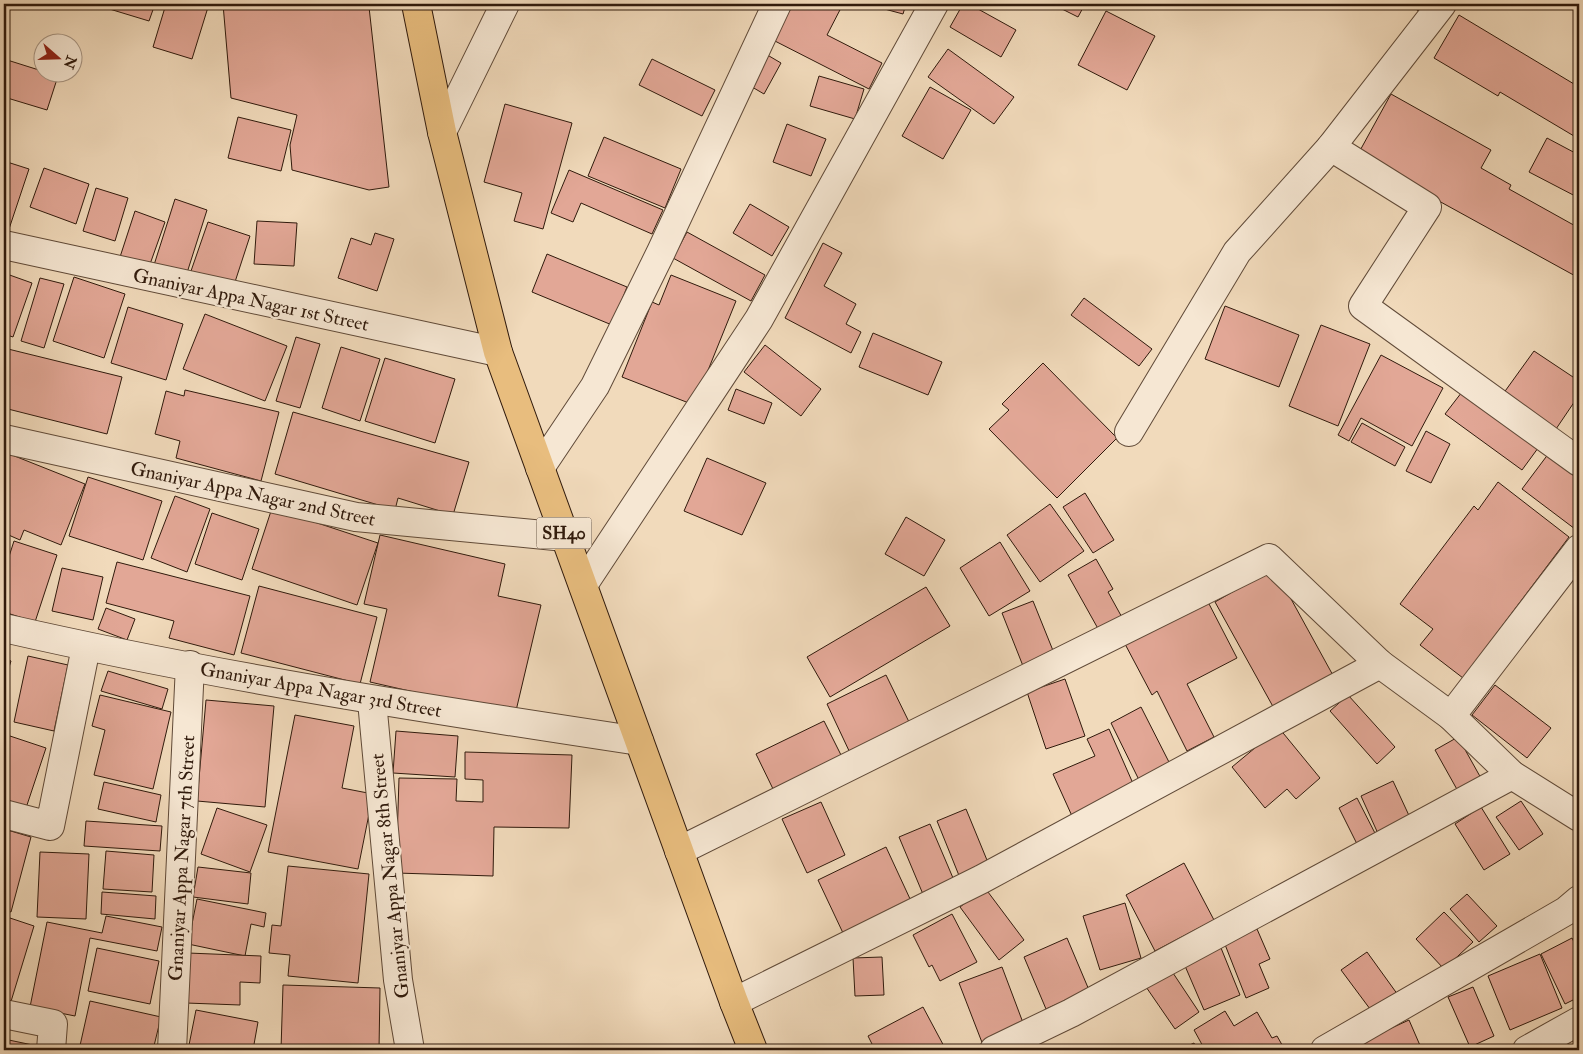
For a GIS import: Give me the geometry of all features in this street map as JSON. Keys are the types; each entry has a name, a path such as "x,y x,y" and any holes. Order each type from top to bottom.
{"main road":[{"name":"SH40","path":"413,5 442,132 498,352 734,1002 754,1050"}],"street":[{"path":"442,132 505,4"},
{"path":"540,468 595,386 661,252 777,4"},
{"path":"582,585 759,319 934,4"},
{"path":"1129,432 1237,252 1331,147 1442,4"},
{"path":"1331,147 1427,207 1363,306 1579,462"},
{"name":"Gnaniyar Appa Nagar 1st Street","path":"4,245 498,352"},
{"name":"Gnaniyar Appa Nagar 2nd Street","path":"4,440 356,517 565,537"},
{"path":"1451,716 1579,549"},
{"path":"679,852 1269,558 1380,664 1451,716 1512,774 1579,817"},
{"name":"Gnaniyar Appa Nagar 3rd Street","path":"4,628 86,647 190,665 372,701 639,742"},
{"path":"4,814 50,826 86,647"},
{"path":"734,1002 982,879 1380,664"},
{"name":"Gnaniyar Appa Nagar 7th Street","path":"172,1050 190,665"},
{"name":"Gnaniyar Appa Nagar 8th Street","path":"372,701 398,980 410,1050"},
{"path":"994,1050 1071,1013 1512,774"},
{"path":"1325,1050 1566,911 1579,900"},
{"path":"4,1014 52,1037"},
{"path":"1527,1050 1579,1021"}],"building":[{"path":"93,4 155,4 149,21"},
{"path":"166,4 209,4 192,59 153,47"},
{"path":"223,4 358,4 369,7 389,187 369,190 292,170 290,145 297,115 231,98"},
{"path":"785,4 843,4 827,35 882,63 869,89 771,39"},
{"path":"866,4 906,4 903,14"},
{"path":"963,4 969,4 1016,30 1001,57 950,27"},
{"path":"1052,4 1085,4 1078,17"},
{"path":"1407,4 1430,4 1424,14"},
{"path":"1106,11 1155,36 1127,90 1078,65"},
{"path":"1459,15 1579,87 1579,139 1500,92 1498,96 1434,58"},
{"path":"948,49 1014,97 994,124 928,77"},
{"path":"764,53 781,63 764,94 747,84"},
{"path":"4,59 32,68 32,82 56,82 47,110 4,97"},
{"path":"652,59 715,90 702,116 639,85"},
{"path":"819,76 864,89 855,119 810,106"},
{"path":"930,87 971,110 943,159 902,136"},
{"path":"1391,94 1491,150 1481,168 1511,185 1509,189 1579,228 1579,278 1357,156"},
{"path":"505,104 572,123 543,229 514,221 522,193 484,182"},
{"path":"238,117 291,130 281,171 228,158"},
{"path":"787,124 826,139 811,176 773,162"},
{"path":"604,137 681,169 665,208 588,176"},
{"path":"1547,138 1579,155 1579,198 1529,172"},
{"path":"4,161 29,169 9,229 4,227"},
{"path":"44,168 89,184 76,224 30,207"},
{"path":"569,170 663,210 652,234 581,203 573,222 551,213"},
{"path":"96,188 128,198 115,241 83,231"},
{"path":"175,199 207,210 186,276 154,265"},
{"path":"750,204 789,227 772,256 733,233"},
{"path":"135,211 165,222 149,267 120,257"},
{"path":"257,221 297,223 294,266 254,264"},
{"path":"208,222 250,236 234,285 191,271"},
{"path":"687,232 765,275 751,301 673,258"},
{"path":"375,233 394,239 377,291 338,278 351,238 371,245"},
{"path":"823,243 842,253 824,286 856,304 846,324 861,332 851,353 785,318"},
{"path":"547,254 627,287 612,325 532,292"},
{"path":"4,273 32,283 13,337 4,334"},
{"path":"671,275 736,301 694,405 622,377 652,302 659,305"},
{"path":"74,277 125,294 104,358 53,341"},
{"path":"40,278 64,284 44,348 21,341"},
{"path":"1084,298 1152,349 1139,366 1071,315"},
{"path":"1225,306 1299,335 1279,387 1205,359"},
{"path":"128,307 183,324 166,380 111,363"},
{"path":"205,314 287,346 265,401 183,369"},
{"path":"1321,325 1370,344 1338,426 1289,406"},
{"path":"873,333 942,362 928,395 859,367"},
{"path":"296,337 320,344 300,408 276,401"},
{"path":"765,345 821,389 801,416 744,372"},
{"path":"341,347 380,359 360,421 322,408"},
{"path":"4,348 122,377 107,434 4,408"},
{"path":"1534,351 1579,381 1579,395 1556,429 1503,394"},
{"path":"1381,355 1443,388 1412,446 1361,418 1349,441 1338,435"},
{"path":"385,358 455,379 435,443 365,421"},
{"path":"1043,363 1117,438 1057,498 989,429 1009,410 1002,404"},
{"path":"1465,388 1541,444 1522,470 1445,414"},
{"path":"736,389 772,403 764,424 728,410"},
{"path":"185,390 279,412 261,481 176,458 180,441 155,434 166,391 184,396"},
{"path":"293,412 469,462 453,515 398,498 395,510 275,474"},
{"path":"1362,423 1405,447 1395,466 1351,442"},
{"path":"1426,431 1450,444 1431,483 1406,471"},
{"path":"7,453 85,484 61,545 24,530 20,540 4,533 4,461"},
{"path":"1549,453 1579,476 1579,532 1522,489"},
{"path":"707,458 766,483 742,535 684,511"},
{"path":"88,477 162,501 143,560 69,536"},
{"path":"1498,482 1569,537 1463,678 1420,645 1433,629 1400,604 1474,506 1478,510"},
{"path":"1085,493 1114,540 1093,553 1063,507"},
{"path":"175,496 210,509 187,572 151,558"},
{"path":"1050,504 1084,551 1040,582 1007,535"},
{"path":"272,508 378,543 357,605 252,569"},
{"path":"212,513 259,529 242,580 195,564"},
{"path":"906,517 945,540 924,576 885,554"},
{"path":"380,535 505,564 498,596 541,605 515,715 370,682 387,609 364,604"},
{"path":"14,541 57,555 35,622 4,612 4,572"},
{"path":"1000,542 1030,591 989,616 960,568"},
{"path":"1096,559 1113,589 1108,592 1124,621 1101,634 1068,575"},
{"path":"117,562 250,596 234,655 169,638 174,621 106,603"},
{"path":"62,568 103,577 93,620 52,611"},
{"path":"1274,568 1335,679 1276,712 1215,602"},
{"path":"259,586 377,617 360,684 241,653"},
{"path":"926,587 950,626 830,697 807,657"},
{"path":"1207,600 1237,658 1187,684 1214,737 1187,751 1157,691 1152,695 1125,644"},
{"path":"1033,601 1056,658 1025,671 1002,613"},
{"path":"106,608 135,619 127,640 98,629"},
{"path":"28,656 68,665 54,731 14,722"},
{"path":"4,658 11,661 4,683"},
{"path":"108,671 168,689 162,709 101,691"},
{"path":"886,675 911,726 851,755 827,704"},
{"path":"1065,679 1085,736 1046,749 1027,692"},
{"path":"1495,685 1551,728 1527,758 1472,715"},
{"path":"100,695 171,712 153,789 94,775 105,730 92,726"},
{"path":"1348,695 1395,747 1377,764 1330,711"},
{"path":"206,700 274,706 265,807 197,801"},
{"path":"1141,707 1171,766 1140,782 1111,723"},
{"path":"295,715 354,726 342,788 373,794 358,869 268,852"},
{"path":"824,721 842,757 774,791 756,754"},
{"path":"1279,728 1320,778 1296,799 1287,789 1265,808 1232,767"},
{"path":"1109,729 1135,788 1072,816 1053,774 1095,756 1087,739"},
{"path":"396,731 458,736 455,777 393,773"},
{"path":"4,734 46,748 26,808 4,800"},
{"path":"1458,737 1482,780 1459,793 1435,750"},
{"path":"465,752 572,755 569,828 494,827 493,876 396,873 399,778 457,779 456,801 483,802 483,780 465,779"},
{"path":"1393,781 1412,822 1380,838 1361,796"},
{"path":"104,782 161,795 156,822 98,809"},
{"path":"1357,798 1378,839 1359,848 1339,808"},
{"path":"1521,801 1543,834 1519,850 1496,817"},
{"path":"821,802 845,855 807,873 782,819"},
{"path":"1481,807 1510,854 1484,870 1455,824"},
{"path":"217,808 267,825 250,872 201,854"},
{"path":"966,809 989,865 960,878 937,821"},
{"path":"86,821 162,826 160,851 84,846"},
{"path":"930,824 956,885 925,899 899,837"},
{"path":"4,829 31,837 11,912 4,910"},
{"path":"886,847 911,901 843,933 818,880"},
{"path":"106,851 154,855 152,892 103,889"},
{"path":"40,852 89,854 86,919 37,917"},
{"path":"1184,863 1214,920 1155,951 1126,895"},
{"path":"288,866 369,874 358,983 288,976 290,955 269,953 272,925 281,926"},
{"path":"198,867 251,873 248,904 193,897"},
{"path":"985,888 1024,940 999,960 960,907"},
{"path":"102,892 156,896 155,919 101,914"},
{"path":"1467,894 1497,926 1479,942 1450,909"},
{"path":"197,899 266,913 264,927 251,924 245,956 188,944"},
{"path":"1125,903 1141,958 1100,970 1083,916"},
{"path":"1444,912 1473,942 1444,969 1416,939"},
{"path":"952,914 977,962 940,981 932,965 929,967 913,935"},
{"path":"4,916 34,926 9,1008 4,1006"},
{"path":"106,916 162,927 157,951 90,938 75,1016 30,1007 47,922 102,933"},
{"path":"1257,929 1270,959 1259,964 1269,988 1246,998 1224,942"},
{"path":"1067,938 1089,990 1046,1009 1024,957"},
{"path":"1572,938 1579,952 1579,997 1565,1004 1541,954"},
{"path":"1219,943 1240,995 1204,1010 1182,959"},
{"path":"97,948 159,961 150,1004 88,991"},
{"path":"1367,952 1398,995 1373,1013 1341,970"},
{"path":"188,953 261,956 260,983 240,982 240,1005 186,1003"},
{"path":"1540,954 1562,1008 1510,1030 1488,976"},
{"path":"882,957 884,995 855,996 853,958"},
{"path":"1002,967 1025,1028 983,1045 959,983"},
{"path":"1169,967 1199,1012 1175,1029 1144,984"},
{"path":"283,985 380,988 379,1050 281,1050"},
{"path":"1473,987 1494,1036 1470,1047 1448,997"},
{"path":"90,1001 161,1017 153,1050 79,1050"},
{"path":"923,1007 946,1050 875,1050 868,1036"},
{"path":"196,1010 258,1022 253,1050 188,1050"},
{"path":"1225,1011 1234,1026 1257,1012 1272,1038 1277,1036 1285,1050 1205,1050 1194,1030"},
{"path":"1409,1020 1422,1050 1367,1050 1363,1041"},
{"path":"4,1039 47,1048 47,1050 4,1050"},
{"path":"1194,1043 1197,1050 1179,1050"}]}
